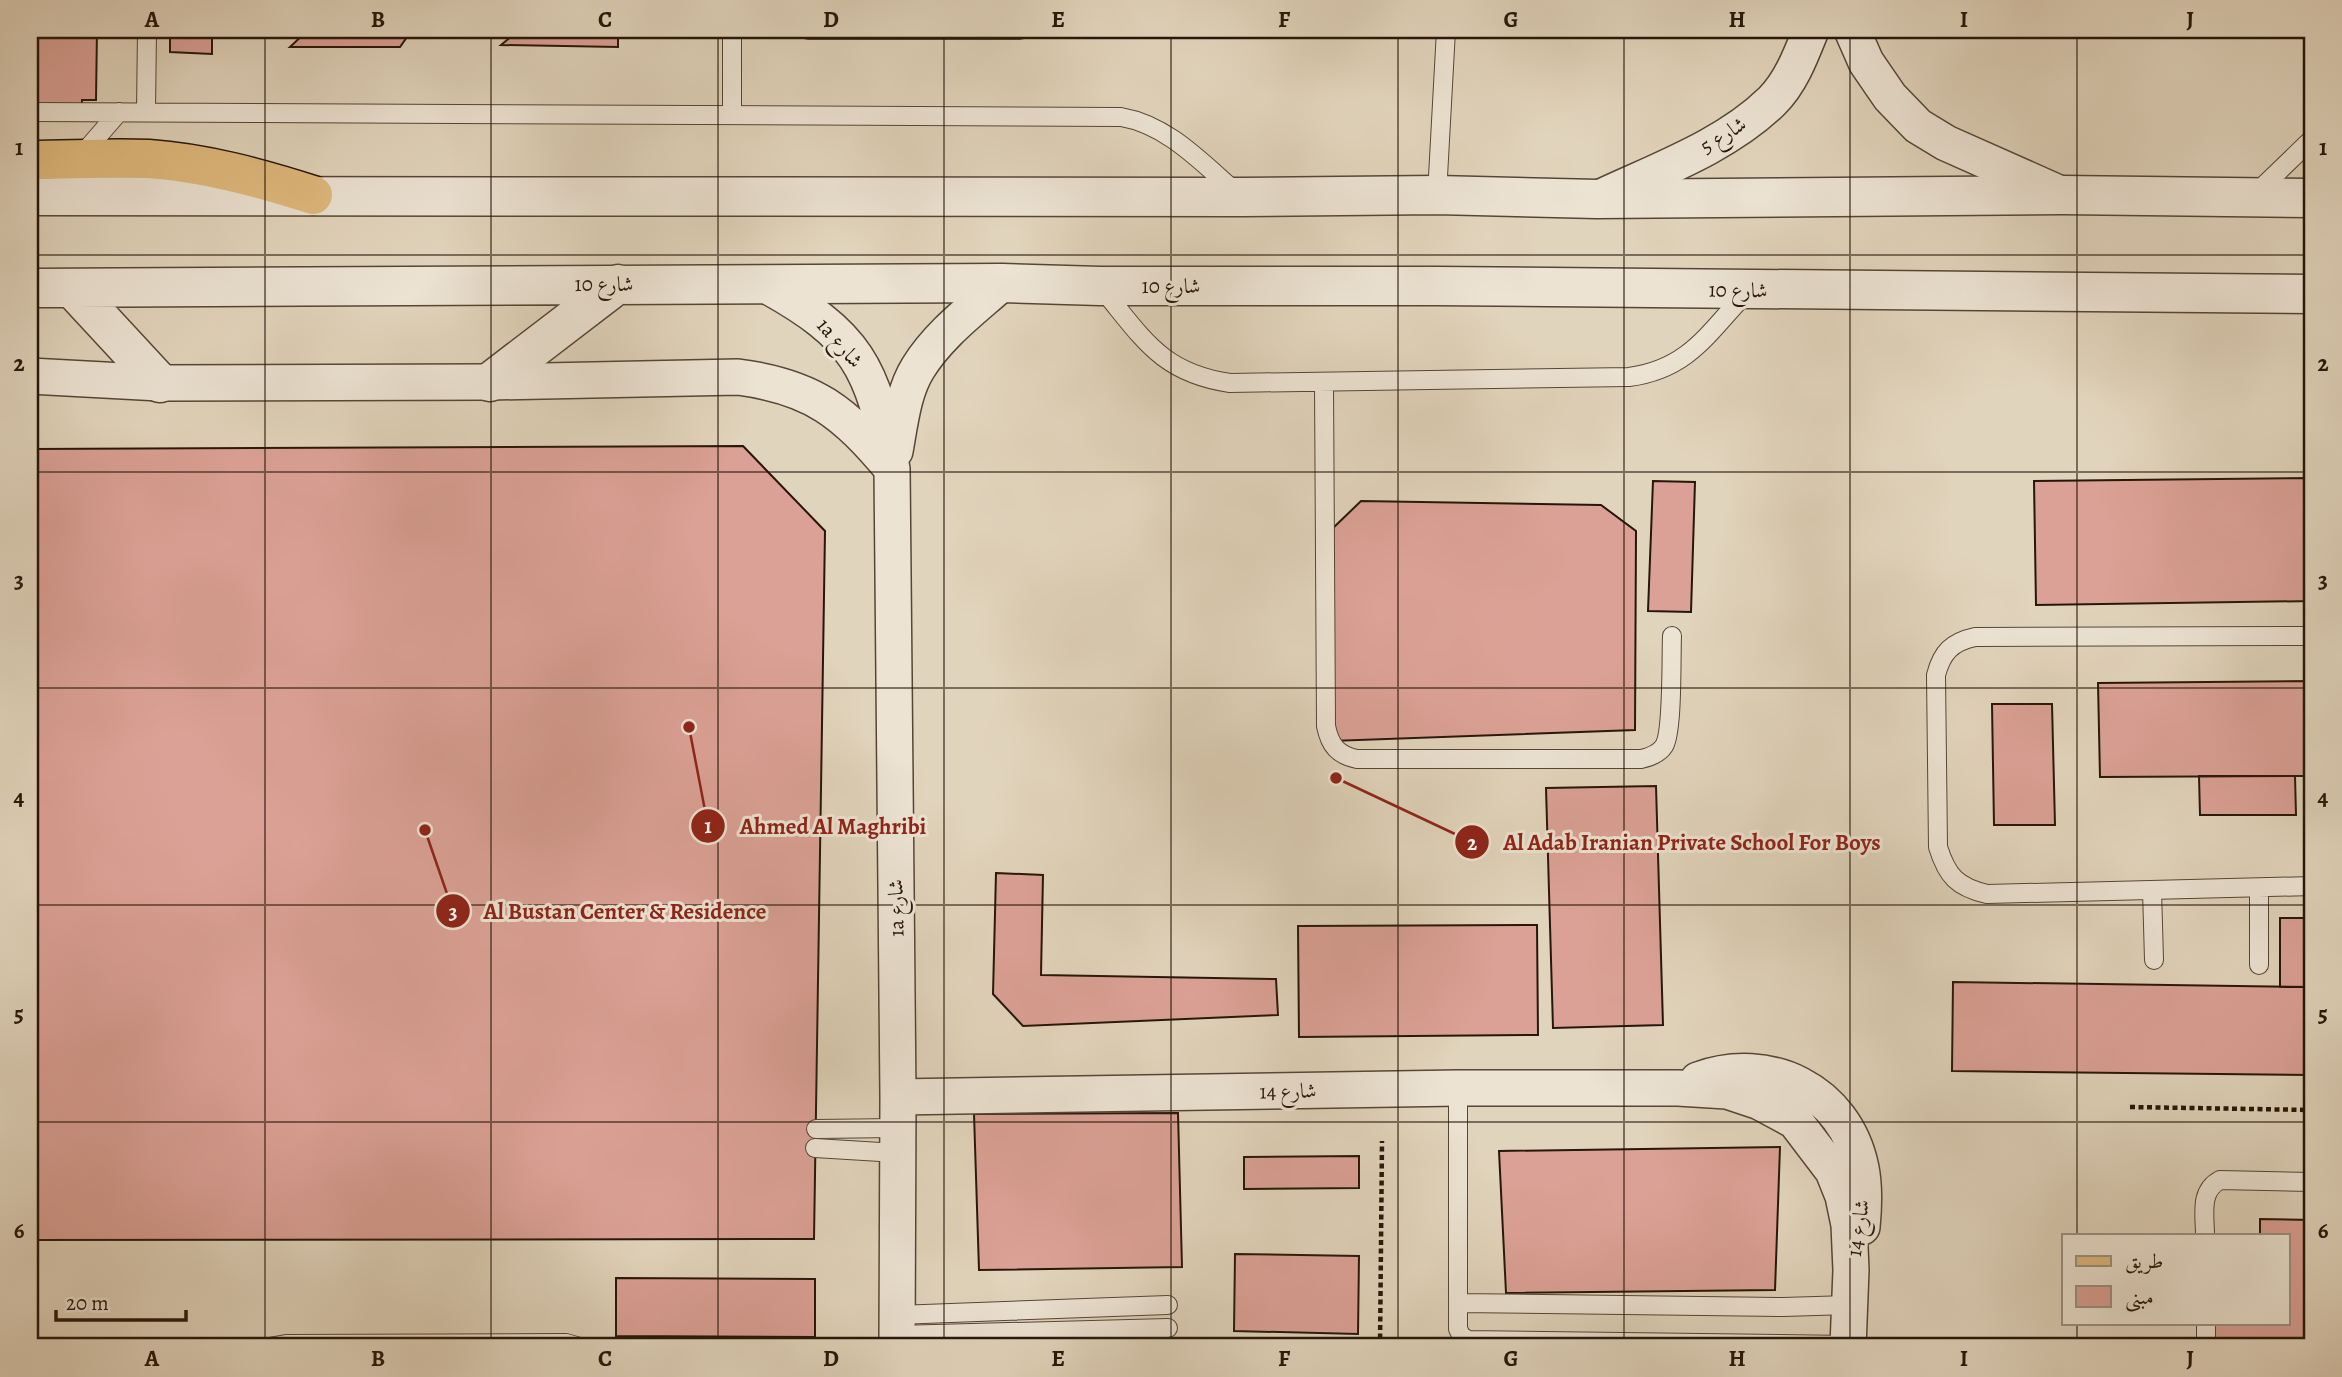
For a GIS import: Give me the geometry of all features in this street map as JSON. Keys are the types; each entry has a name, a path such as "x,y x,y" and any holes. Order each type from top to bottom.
{"main road":[{"path":"30,160 149,159 190,164 259,178 313,195"}],"street":[{"name":"شارع 5","path":"1597,199 1709,146 1752,117 1773,100 1796,67 1811,30"},
{"path":"1852,30 1866,62 1890,97 1918,126 1946,143 2063,195"},
{"path":"30,196 1437,195 1597,199 2063,195 2312,198"},
{"name":"شارع 10","path":"30,288 1002,283 1100,286 1423,286 2312,295"},
{"name":"1a شارع","path":"892,469 907,393 917,369 950,329 1002,283"},
{"path":"490,382 618,284"},
{"name":"1a شارع","path":"764,284 800,303 829,325 853,351 871,381 882,417 892,469 897,1332"},
{"path":"72,288 160,383"},
{"path":"30,376 160,383 490,382 738,377 774,382 808,395 839,414 866,438 892,469"},
{"name":"شارع 14","path":"897,1126 1458,1088 1678,1088 1727,1091 1760,1102 1795,1121 1833,1171 1843,1196 1849,1225 1851,1270 1848,1346"}],"lane":[{"path":"146,112 147,30"},
{"path":"732,30 732,116"},
{"path":"808,30 1020,30"},
{"path":"1437,195 1446,30"},
{"path":"30,112 1128,118 1165,133 1242,197"},
{"path":"77,160 119,112"},
{"path":"2252,197 2312,139"},
{"path":"1100,286 1150,345 1178,368 1195,376 1230,383 1629,377 1647,374 1664,369 1694,349 1748,291"},
{"path":"1324,383 1326,726 1328,739 1345,757 1357,760 1650,757 1659,752 1668,737 1672,636"},
{"path":"2312,636 1975,637 1961,640 1948,649 1940,661 1936,675 1938,847 1943,865 1954,880 1969,890 1987,894 2312,886"},
{"path":"2259,888 2259,965"},
{"path":"2152,890 2154,960"},
{"path":"1458,1088 1458,1329 1461,1335 1473,1341 1848,1346"},
{"path":"816,1129 897,1126"},
{"path":"815,1148 897,1126"},
{"path":"2205,1234 2205,1199 2212,1184 2220,1180 2312,1182"},
{"path":"1458,1303 1849,1306"},
{"path":"897,1332 1168,1305"},
{"path":"2206,1324 2206,1347"},
{"path":"897,1332 1168,1328"},
{"path":"269,1347 286,1344 566,1343 580,1347"}],"path":[{"path":"2130,1107 2312,1110"},
{"path":"1380,1347 1382,1141"}],"building":[{"path":"30,30 97,30 96,100 82,100 82,110 30,109"},
{"path":"170,30 212,30 212,54 170,52"},
{"path":"308,30 412,30 400,47 290,47"},
{"path":"519,30 618,30 618,47 501,45"},
{"path":"743,446 825,531 814,1239 30,1240 30,449"},
{"path":"2312,478 2312,601 2036,605 2034,481"},
{"path":"1653,481 1695,482 1691,612 1648,611"},
{"path":"1361,501 1601,505 1636,531 1635,730 1331,741 1330,531"},
{"path":"2312,681 2312,776 2100,777 2098,683"},
{"path":"1992,704 2052,704 2055,825 1994,825"},
{"path":"2199,776 2295,776 2296,815 2200,815"},
{"path":"1656,786 1663,1025 1553,1028 1546,788"},
{"path":"996,873 1043,875 1041,975 1276,979 1278,1015 1023,1026 993,994"},
{"path":"2280,918 2312,918 2312,987 2280,987"},
{"path":"1537,925 1538,1035 1299,1037 1298,926"},
{"path":"1953,982 2312,987 2312,1075 1952,1071"},
{"path":"1178,1113 1182,1267 979,1270 974,1114"},
{"path":"1780,1147 1775,1290 1506,1293 1499,1151"},
{"path":"1359,1156 1359,1188 1244,1189 1244,1157"},
{"path":"2260,1219 2312,1220 2312,1347 2209,1347 2209,1324 2290,1324 2290,1234 2260,1234"},
{"path":"1235,1254 1359,1256 1358,1334 1234,1331"},
{"path":"616,1278 815,1279 815,1337 616,1336"},
{"path":"616,1336 815,1337 815,1347 616,1347"}],"place":[{"name":"Ahmed Al Maghribi","path":"689,727"},
{"name":"Al Adab Iranian Private School For Boys","path":"1336,778"},
{"name":"Al Bustan Center & Residence","path":"425,830"}]}
